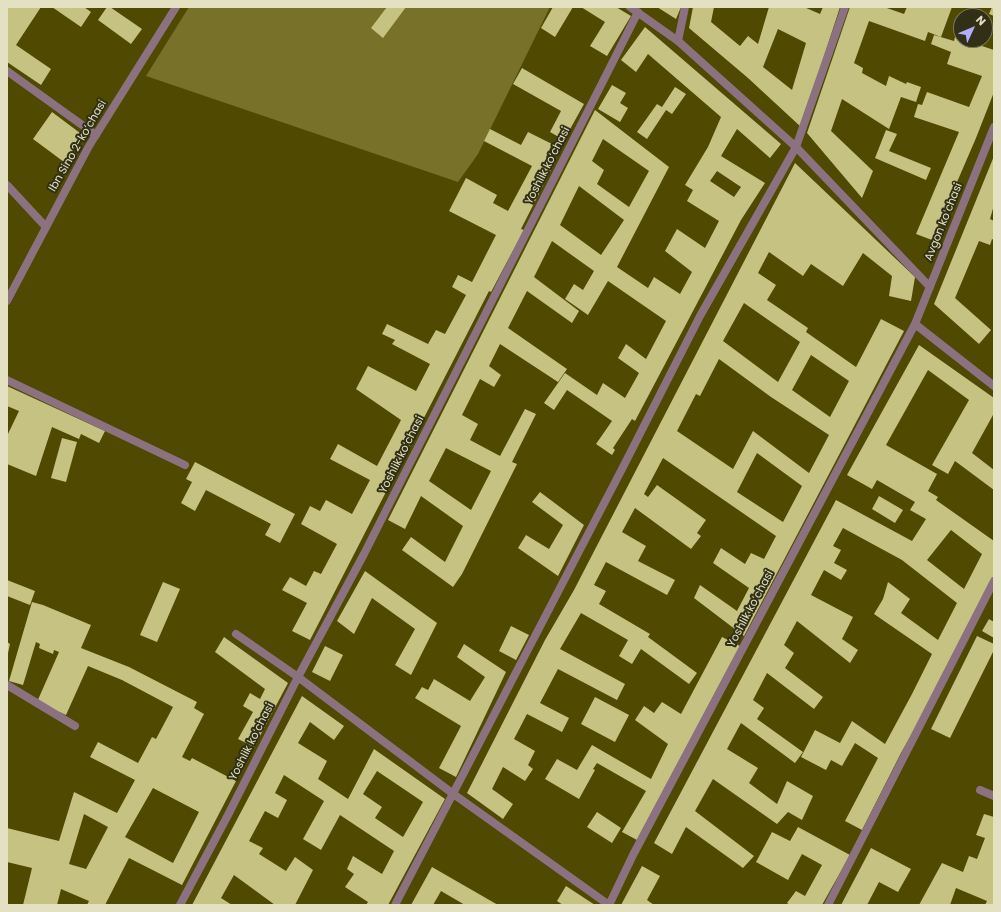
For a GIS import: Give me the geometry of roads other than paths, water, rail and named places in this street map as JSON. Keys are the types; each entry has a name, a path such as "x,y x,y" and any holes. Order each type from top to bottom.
{"street":[{"name":"Ibn Sino 2-koʼchasi","path":"7,301 96,135 176,7"},
{"path":"630,7 678,40 796,147 930,287"},
{"path":"678,40 685,7"},
{"path":"395,905 700,316 796,147 845,7"},
{"name":"Yoshlik koʻchasi","path":"180,905 228,815 298,677 364,554 638,12"},
{"path":"7,71 96,135"},
{"name":"Avgon koʻchasi","path":"915,324 994,128"},
{"path":"7,185 46,226"},
{"path":"915,324 994,386"},
{"name":"Yoshlik koʻchasi","path":"609,905 633,855 915,324"},
{"path":"7,380 185,465"},
{"path":"828,905 994,581"},
{"path":"236,634 298,677 452,793 609,905"},
{"path":"7,685 75,726"},
{"path":"980,790 994,796"}]}
